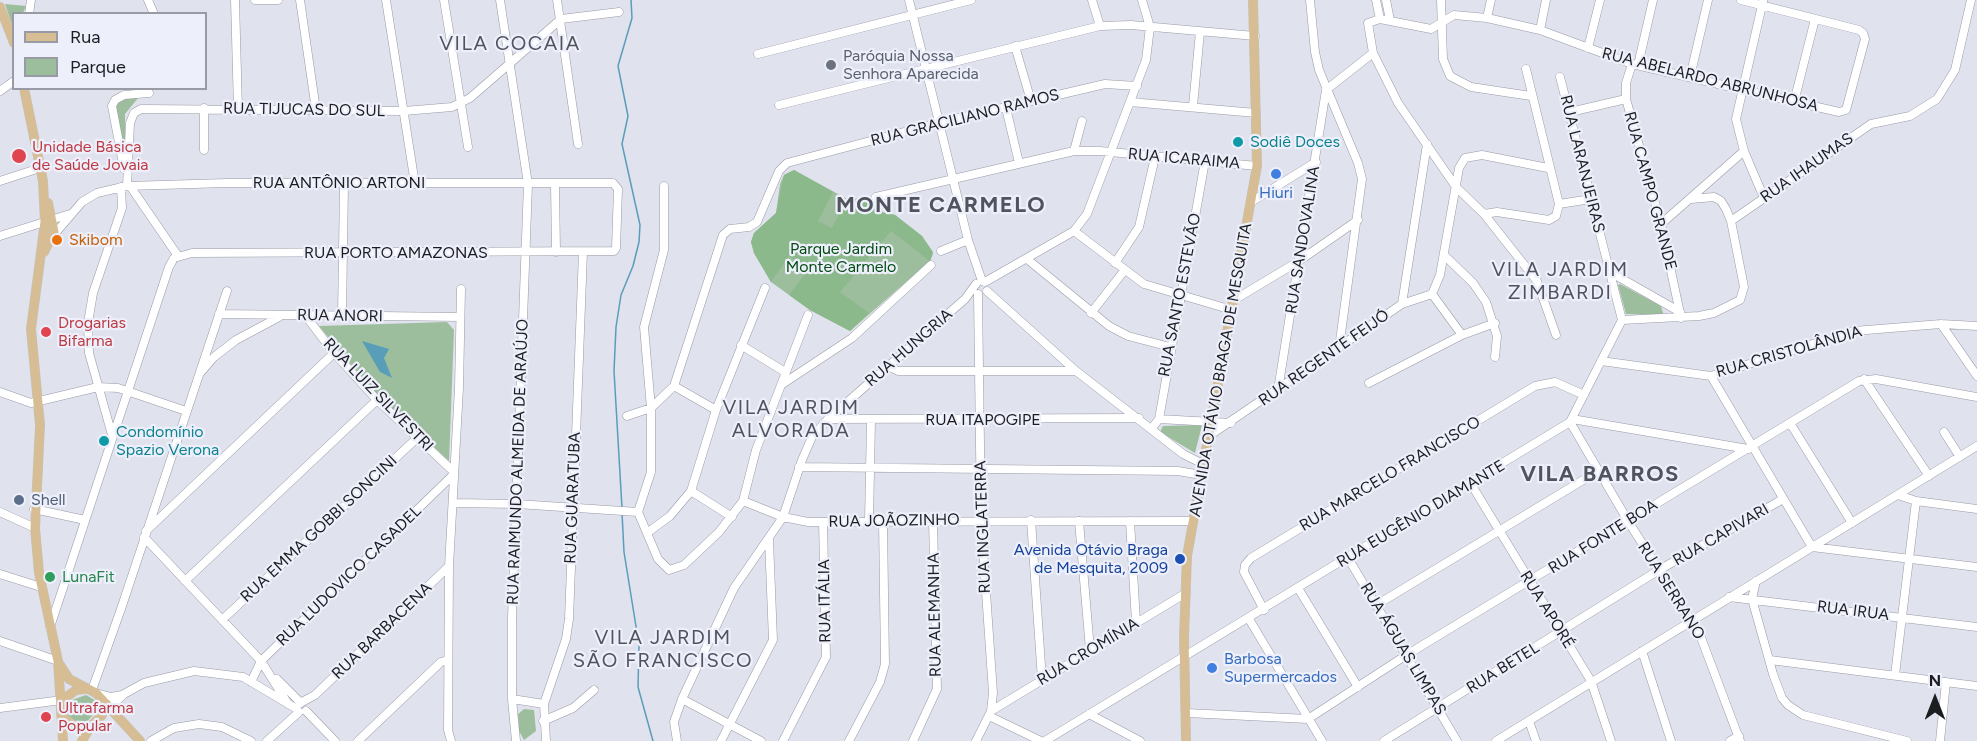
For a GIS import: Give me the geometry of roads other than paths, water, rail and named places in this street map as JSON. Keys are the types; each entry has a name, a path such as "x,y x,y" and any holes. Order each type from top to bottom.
{"main road":[{"name":"AVENIDA OTÁVIO BRAGA DE MESQUITA","path":"1186,741 1184,642 1187,556 1257,166 1253,0"},
{"path":"0,7 12,38"},
{"path":"24,90 49,220 48,236 32,306 31,338 40,425 34,509 41,587 58,661 63,741"},
{"path":"58,661 69,678 94,693 109,713 140,741"},
{"path":"62,700 76,690 94,693"},
{"path":"82,741 90,727 109,713"},
{"path":"63,717 72,725 90,727"}],"street":[{"path":"235,0 238,109"},
{"path":"255,0 278,0"},
{"path":"300,0 316,110"},
{"path":"386,0 415,184"},
{"path":"444,0 468,147"},
{"name":"RUA RAIMUNDO ALMEIDA DE ARAÚJO","path":"500,0 528,184 512,618 512,699 516,741"},
{"path":"557,0 578,144"},
{"path":"909,0 968,240 984,287 1076,371 1152,428 1201,475"},
{"path":"758,54 971,0"},
{"path":"1092,0 1100,26"},
{"path":"984,287 1074,231 1088,214 1146,60 1150,27 1142,0"},
{"path":"1310,0 1315,52 1326,90 1361,172 1358,220 1339,348"},
{"path":"1376,0 1380,19 1368,23 1374,54 1398,103 1456,187 1484,214 1538,281 1556,335"},
{"path":"1386,0 1390,20"},
{"path":"1441,0 1443,59 1455,81 1480,89 1532,96"},
{"path":"1487,18 1491,0"},
{"path":"1540,30 1546,0"},
{"path":"1588,48 1600,0"},
{"name":"RUA CAMPO GRANDE","path":"1653,0 1635,64 1626,83 1626,99 1661,224 1680,315"},
{"path":"1690,77 1708,0"},
{"path":"1741,0 1762,2 1815,20 1794,102"},
{"name":"RUA IHAUMAS","path":"1731,221 1868,126 1920,111 1945,89 1955,70 1971,0"},
{"path":"1762,2 1736,119 1744,151 1764,198"},
{"path":"460,105 561,19 619,12"},
{"name":"RUA ABELARDO ABRUNHOSA","path":"1380,19 1431,29 1458,14 1487,18 1540,30 1635,64 1839,112 1848,108 1864,39 1858,30 1815,20"},
{"path":"779,105 1100,26 1150,27 1255,36"},
{"path":"1193,106 1200,32"},
{"path":"1015,46 1031,101"},
{"path":"1326,90 1374,54"},
{"path":"1484,214 1497,213 1549,220 1556,216 1559,204 1548,168 1526,69"},
{"name":"RUA LARANJEIRAS","path":"1560,77 1622,320"},
{"name":"RUA GRACILIANO RAMOS","path":"674,386 723,235 730,229 749,227 758,222 779,171 787,163 938,123 1105,84 1137,86"},
{"name":"RUA SANDOVALINA","path":"1278,390 1326,90"},
{"path":"50,629 169,267 178,256 126,184 112,106 124,95 149,91 146,108 134,113 130,123 126,184 122,208 93,293 88,323 89,353 112,436"},
{"path":"1570,112 1626,99"},
{"path":"1130,102 1256,112"},
{"name":"RUA TIJUCAS DO SUL","path":"146,108 404,111 460,105"},
{"path":"204,108 204,150"},
{"path":"1006,108 1020,163"},
{"path":"1074,151 1082,121"},
{"name":"RUA REGENTE FEIJÓ","path":"1209,436 1232,423 1402,304 1428,144"},
{"name":"RUA ICARAIMA","path":"876,197 1074,151 1112,152 1257,166"},
{"path":"1661,224 1744,151"},
{"path":"1402,304 1432,294 1439,282 1461,162 1469,155 1475,155 1548,168"},
{"path":"1115,263 1139,227 1155,157"},
{"name":"RUA SANTO ESTEVÃO","path":"1152,428 1159,419 1170,347 1205,161"},
{"path":"1251,202 1316,162"},
{"path":"0,181 40,168"},
{"name":"RUA ANTÔNIO ARTONI","path":"48,236 89,198 126,184 616,184 616,248 614,250"},
{"path":"342,316 345,253 344,184"},
{"path":"555,184 556,252"},
{"path":"664,186 664,250 644,327 651,408 650,476 638,512 661,564 673,570 684,565 732,517 743,501 756,450 779,385 808,315"},
{"path":"1691,199 1717,198 1731,221 1744,294 1740,300 1714,313 1622,320 1571,421 1750,448"},
{"path":"1559,204 1591,199"},
{"path":"122,208 130,201 138,200"},
{"name":"RUA ANTÔNIO ARTONI","path":"0,236 70,214"},
{"path":"1074,231 1144,284 1181,296 1233,305 1358,220"},
{"path":"941,251 968,240"},
{"name":"RUA PORTO AMAZONAS","path":"178,256 192,253 614,250"},
{"name":"RUA GUARATUBA","path":"542,740 544,704 568,628 583,252"},
{"path":"1444,255 1473,283 1486,302 1495,323 1497,343 1495,357"},
{"path":"1027,259 1091,313 1128,336 1170,347"},
{"path":"779,385 852,338 931,265"},
{"path":"1091,313 1124,271"},
{"path":"1610,272 1680,315"},
{"name":"RUA HUNGRIA","path":"677,741 674,722 682,699 734,588 783,517 812,437 828,419 888,366 966,299 984,287"},
{"name":"RUA INGLATERRA","path":"976,741 990,713 993,693 981,520 979,308 984,287"},
{"path":"647,533 670,516 691,491 716,410 765,288"},
{"path":"451,741 448,730 449,566 454,503 461,289"},
{"path":"226,291 94,693 111,697 124,694 144,683 194,671 235,675 288,704 302,707"},
{"path":"1432,294 1462,335"},
{"name":"RUA ANORI","path":"219,314 460,317"},
{"path":"199,375 228,345 282,315"},
{"name":"RUA LUIZ SILVESTRI","path":"305,315 334,353 377,400 454,473"},
{"path":"1369,382 1462,335 1495,323"},
{"path":"1941,324 1977,376"},
{"name":"RUA CRISTOLÂNDIA","path":"1602,362 1711,376 1841,333 1885,327 1941,324 1977,326"},
{"path":"741,345 785,372"},
{"path":"145,535 334,353"},
{"path":"888,366 898,371 1076,371"},
{"path":"1711,376 1750,448 1812,547"},
{"path":"1864,379 1977,397"},
{"path":"1864,379 1929,476"},
{"name":"RUA FONTE BOA","path":"1308,719 1408,654 1864,379"},
{"name":"RUA MARCELO FRANCISCO","path":"1264,610 1244,572 1245,565 1251,558 1535,386 1556,382 1584,395"},
{"path":"627,416 651,408 674,386 716,410"},
{"path":"0,392 27,403 98,387 129,390 186,411"},
{"path":"185,581 377,400"},
{"name":"RUA ITAPOGIPE","path":"828,419 1139,418"},
{"path":"1159,419 1212,420 1232,423"},
{"path":"869,521 871,420"},
{"name":"RUA SERRANO","path":"1571,421 1598,471 1710,655 1739,738"},
{"name":"RUA EUGÊNIO DIAMANTE","path":"1043,741 1203,644 1264,610 1571,421"},
{"path":"1790,423 1852,523"},
{"path":"1944,432 1960,457"},
{"name":"RUA EMMA GOBBI SONCINI","path":"222,620 416,439"},
{"path":"1496,741 1977,447"},
{"path":"1184,457 1203,464"},
{"path":"1178,471 1184,457"},
{"path":"800,467 1178,471 1201,475"},
{"path":"1378,604 1598,471"},
{"name":"RUA LUDOVICO CASADEL","path":"251,682 261,661 454,473"},
{"name":"RUA APORÉ","path":"1471,484 1591,681 1611,741"},
{"path":"691,491 732,517"},
{"path":"1898,495 1916,501 1977,509"},
{"name":"RUA CAPIVARI","path":"1659,570 1783,499"},
{"name":"RUA JOÃOZINHO","path":"743,501 783,517 823,522 1193,521"},
{"path":"1895,675 1916,501"},
{"path":"454,503 517,504 638,512"},
{"path":"34,509 85,520"},
{"path":"0,512 35,528"},
{"name":"RUA ALEMANHA","path":"914,741 934,701 937,689 933,520"},
{"path":"1031,520 1042,680"},
{"path":"849,741 880,682 885,664 883,521"},
{"path":"1079,521 1090,651"},
{"path":"1130,521 1136,622"},
{"name":"RUA ITÁLIA","path":"783,741 826,657 823,522"},
{"path":"145,535 273,677 335,741"},
{"path":"1830,536 1831,544 1837,549"},
{"path":"721,741 773,640 769,540"},
{"path":"1812,547 1977,567"},
{"name":"RUA ÁGUAS LIMPAS","path":"1348,558 1378,604 1458,741"},
{"name":"RUA BARBACENA","path":"267,741 449,566"},
{"name":"RUA BETEL","path":"1384,741 1659,570"},
{"path":"0,574 41,587"},
{"path":"1756,581 1752,599 1782,698 1794,711 1907,741"},
{"path":"1298,588 1358,687"},
{"name":"RUA CROMÍNIA","path":"990,713 1186,593"},
{"name":"RUA IRUA","path":"1730,597 1977,627"},
{"path":"45,605 59,601"},
{"path":"1249,619 1322,741"},
{"path":"0,641 58,661"},
{"path":"1184,642 1203,644"},
{"path":"1642,651 1671,741"},
{"path":"358,741 441,662 448,660"},
{"path":"1770,660 1977,686"},
{"path":"429,673 443,672 448,679"},
{"path":"273,677 288,704"},
{"path":"1940,741 1946,682"},
{"path":"543,721 573,708 594,690"},
{"path":"109,713 124,694"},
{"path":"512,699 544,704"},
{"path":"682,699 761,741"},
{"path":"0,708 62,700"},
{"path":"1187,712 1308,719"},
{"path":"990,713 1043,741"},
{"path":"1089,714 1140,741"},
{"path":"1529,721 1536,741"},
{"path":"151,741 174,728 199,724 222,727 251,741"},
{"path":"444,741 448,730"},
{"path":"1730,741 1739,738"}],"water":[{"path":"362,341 389,349 384,358 392,378 380,372"}],"waterway":[{"path":"622,508 614,371 616,327 621,295 633,266 639,242 640,225 622,144 628,116 618,66 632,18 631,0"},
{"path":"622,513 624,552 639,645 638,687 653,741"}],"place":[{"name":"Paróquia Nossa Senhora Aparecida","path":"831,65"},
{"name":"Sodiê Doces","path":"1238,142"},
{"name":"Unidade Básica de Saúde Jovaia","path":"19,156"},
{"name":"Hiuri","path":"1276,174"},
{"name":"Skibom","path":"57,240"},
{"name":"Drogarias Bifarma","path":"46,332"},
{"name":"Condomínio Spazio Verona","path":"104,441"},
{"name":"Shell","path":"19,500"},
{"name":"Avenida Otávio Braga de Mesquita, 2009","path":"1180,559"},
{"name":"LunaFit","path":"50,577"},
{"name":"Barbosa Supermercados","path":"1212,668"},
{"name":"Ultrafarma Popular","path":"46,717"}],"district":[{"name":"VILA COCAIA","path":"510,44"},
{"name":"MONTE CARMELO","path":"941,206"},
{"name":"VILA JARDIM ZIMBARDI","path":"1560,282"},
{"name":"VILA JARDIM ALVORADA","path":"791,420"},
{"name":"VILA BARROS","path":"1600,475"},
{"name":"VILA JARDIM SÃO FRANCISCO","path":"663,650"}],"park label":[{"name":"Parque Jardim Monte Carmelo","path":"841,258"}]}
